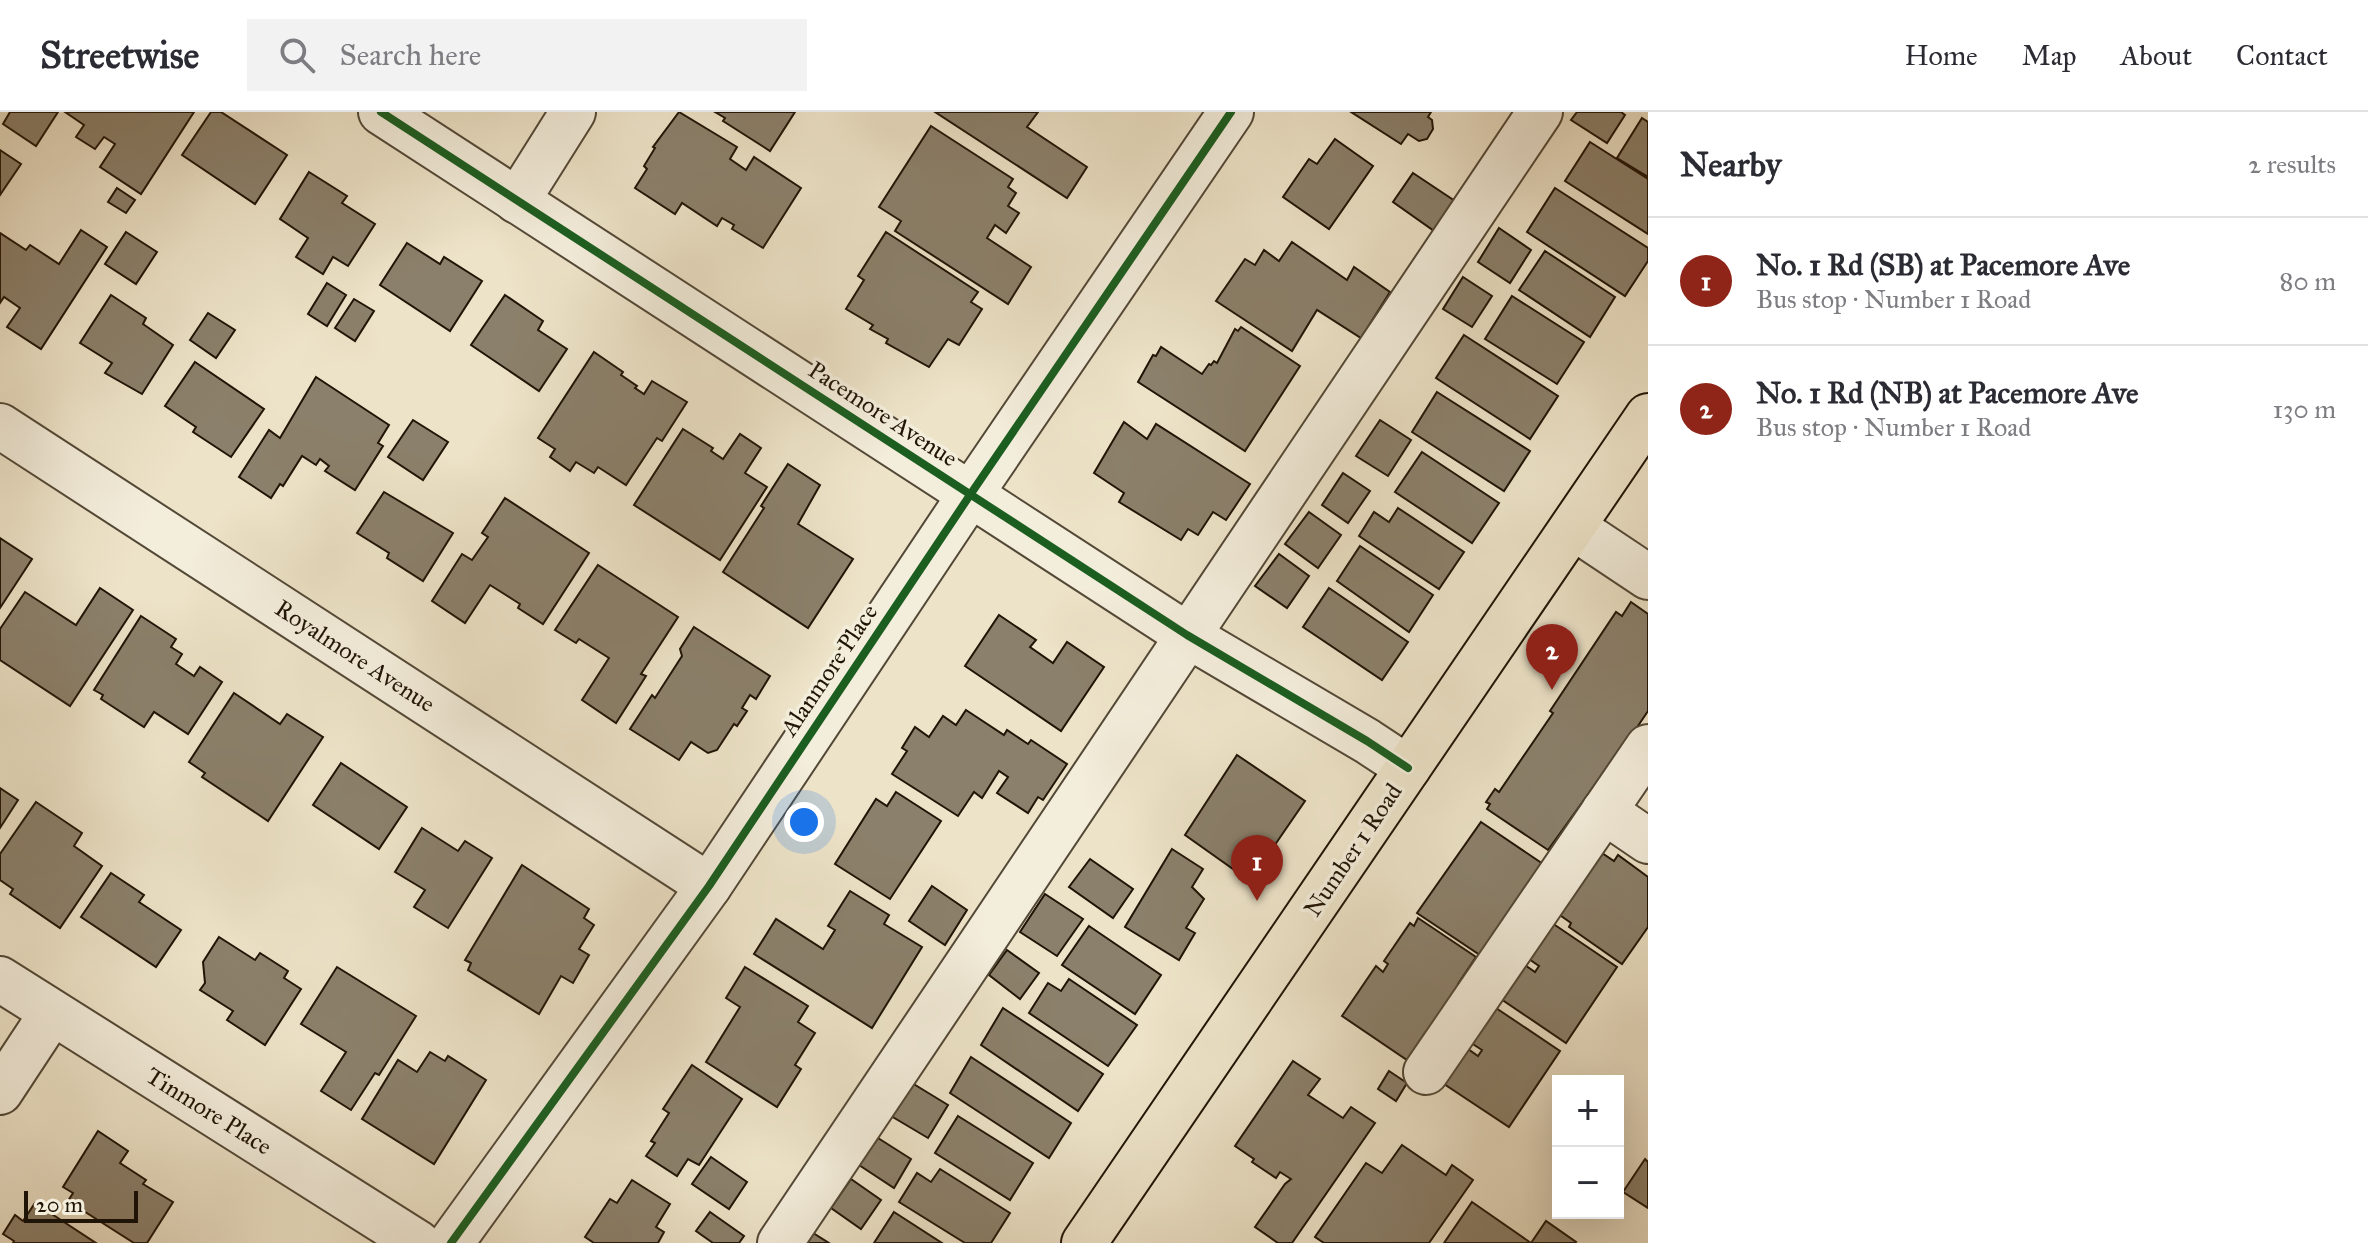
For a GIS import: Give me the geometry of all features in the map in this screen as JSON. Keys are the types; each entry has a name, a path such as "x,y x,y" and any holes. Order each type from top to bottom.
{"main road":[{"name":"Number 1 Road","path":"1098,1238 1408,768 1648,416"}],"street":[{"name":"Pacemore Avenue","path":"381,112 1187,635 1408,768"},
{"path":"517,201 573,112"},
{"name":"Alanmore Place","path":"451,1243 709,886 1231,112"},
{"path":"780,1243 1540,112"},
{"name":"Royalmore Avenue","path":"0,426 709,886"},
{"path":"1573,527 1648,577"},
{"path":"1426,1072 1648,747"},
{"path":"1604,811 1648,841"},
{"name":"Tinmore Place","path":"0,979 418,1243"},
{"path":"0,1092 52,1013"}],"building":[{"path":"10,112 58,112 36,146 3,124"},
{"path":"65,112 194,112 141,194 100,167 115,144 104,137 95,149 76,137 84,125"},
{"path":"211,112 221,112 287,155 255,204 182,155"},
{"path":"679,112 737,147 730,159 746,170 754,157 801,188 763,248 732,229 734,225 722,218 717,226 682,203 675,214 635,188 647,169 644,166 653,147"},
{"path":"715,112 795,112 770,151 723,121 725,118"},
{"path":"935,112 1038,112 1027,127 1087,167 1067,198"},
{"path":"1351,112 1431,112 1428,117 1432,120 1433,129 1427,139 1419,141 1408,134 1401,144"},
{"path":"1577,112 1621,112 1625,115 1607,143 1571,120"},
{"path":"1642,118 1648,122 1648,177 1617,158"},
{"path":"931,126 1013,179 1008,187 1016,193 1008,206 1019,213 1006,233 995,225 987,238 1031,267 1008,304 895,231 901,221 879,207"},
{"path":"1335,139 1373,166 1329,229 1283,197 1309,159 1317,164"},
{"path":"1590,142 1648,179 1648,234 1565,181"},
{"path":"0,150 21,164 0,195"},
{"path":"309,172 347,196 342,203 375,224 348,266 333,257 323,274 296,257 308,238 280,219"},
{"path":"1413,173 1458,203 1437,233 1393,202"},
{"path":"117,188 135,200 126,213 108,202"},
{"path":"1555,188 1648,248 1648,261 1625,296 1527,232"},
{"path":"1499,228 1531,250 1510,283 1478,262"},
{"path":"81,230 107,247 41,349 7,327 20,308 4,297 0,303 0,233 26,250 30,245 59,264"},
{"path":"126,232 157,252 136,284 105,264"},
{"path":"886,232 978,292 971,302 982,309 959,345 948,339 929,367 886,343 888,339 870,329 873,325 846,309 864,280 858,276"},
{"path":"1292,242 1347,280 1354,267 1390,292 1361,338 1317,310 1292,351 1216,301 1245,259 1255,265 1264,250 1279,261"},
{"path":"407,243 440,264 444,257 482,281 450,331 380,285"},
{"path":"1545,251 1615,297 1590,337 1519,290"},
{"path":"1463,277 1492,296 1472,327 1443,309"},
{"path":"327,283 346,295 327,326 308,314"},
{"path":"111,295 146,318 143,324 173,345 142,394 105,373 112,363 80,343"},
{"path":"505,295 543,321 538,330 567,349 539,391 471,345"},
{"path":"1512,296 1584,342 1557,384 1485,339"},
{"path":"354,299 374,311 355,341 335,328"},
{"path":"208,313 235,330 216,358 190,340"},
{"path":"1241,327 1300,366 1245,451 1138,382 1161,347 1202,374 1209,364 1217,363 1235,329 1238,331"},
{"path":"1464,335 1558,396 1530,439 1436,378"},
{"path":"594,352 623,372 621,375 644,394 652,381 687,402 662,441 657,438 626,485 598,467 594,473 576,462 570,471 550,457 555,449 538,438"},
{"path":"195,362 264,409 231,457 193,432 196,427 165,406"},
{"path":"316,377 389,425 378,443 383,446 355,490 325,471 329,466 320,459 316,465 302,456 283,486 280,484 271,498 239,477 269,430 280,438"},
{"path":"1437,392 1530,451 1504,491 1412,432"},
{"path":"413,420 448,442 423,480 388,457"},
{"path":"1380,420 1411,440 1388,476 1356,456"},
{"path":"1124,422 1147,439 1156,424 1250,484 1226,520 1213,512 1198,535 1188,529 1181,540 1119,502 1124,493 1094,473"},
{"path":"683,429 713,448 711,451 723,459 740,434 761,448 745,473 767,487 720,560 634,505"},
{"path":"1422,452 1499,503 1472,543 1395,492"},
{"path":"788,464 820,485 798,524 853,559 808,628 723,572"},
{"path":"1343,473 1370,491 1348,523 1322,505"},
{"path":"384,492 453,533 423,581 387,558 389,553 357,533"},
{"path":"505,498 589,553 543,624 518,608 520,604 490,585 465,623 432,601 462,554 472,560 488,537 482,533"},
{"path":"1398,508 1464,552 1439,589 1359,536 1374,512 1389,522"},
{"path":"1309,512 1341,535 1318,568 1285,544"},
{"path":"0,538 32,559 0,608"},
{"path":"1360,546 1433,595 1409,632 1337,581"},
{"path":"1279,554 1309,576 1287,608 1255,586"},
{"path":"598,565 678,617 641,674 646,676 616,723 582,700 609,658 579,639 576,643 555,630"},
{"path":"100,588 133,610 70,706 0,660 0,629 25,592 76,625"},
{"path":"1329,588 1408,642 1382,680 1303,627"},
{"path":"1631,602 1648,614 1648,711 1599,784 1597,782 1548,850 1487,809 1490,804 1486,802 1495,789 1499,792 1616,612 1622,616"},
{"path":"999,615 1036,640 1030,647 1053,663 1067,642 1104,667 1061,731 965,666"},
{"path":"141,616 176,639 171,647 182,654 176,664 194,676 200,667 222,682 188,734 154,712 144,727 101,699 103,695 94,690"},
{"path":"694,627 770,676 756,699 750,695 742,708 747,711 717,750 708,753 691,742 679,760 630,729 682,656 680,649"},
{"path":"234,693 280,724 287,714 323,737 268,821 202,777 205,773 189,762"},
{"path":"966,710 1004,735 1007,730 1028,744 1031,740 1067,764 1043,800 1038,797 1028,813 997,793 1008,777 999,771 982,798 974,792 958,816 892,774 907,751 902,748 915,727 929,737 943,716 956,725"},
{"path":"1237,755 1305,801 1250,881 1185,835"},
{"path":"341,763 407,807 379,849 313,805"},
{"path":"0,788 18,800 0,828"},
{"path":"896,792 941,821 890,899 835,864 876,799 887,806"},
{"path":"36,802 82,833 74,846 102,866 60,928 10,894 13,889 0,880 0,854"},
{"path":"1481,822 1543,864 1480,955 1417,913"},
{"path":"422,828 458,851 465,841 492,858 448,928 414,907 425,890 395,872"},
{"path":"1172,849 1203,869 1192,887 1204,899 1186,928 1195,933 1179,960 1125,927"},
{"path":"1599,851 1614,861 1618,855 1648,877 1648,927 1622,964 1569,927 1571,923 1557,913"},
{"path":"1090,859 1133,889 1113,918 1069,887"},
{"path":"522,865 589,909 584,918 594,925 579,949 589,955 573,983 561,976 539,1014 468,970 471,963 465,960"},
{"path":"111,873 144,895 139,902 181,930 156,967 81,917"},
{"path":"932,886 967,910 945,945 909,921"},
{"path":"850,891 889,915 884,924 922,947 872,1028 754,954 776,919 823,949 835,930 828,926"},
{"path":"1045,894 1083,919 1057,956 1020,932"},
{"path":"1418,918 1476,957 1458,984 1461,986 1407,1060 1342,1016 1376,966 1383,972 1388,964 1384,961 1410,923 1414,926"},
{"path":"1549,921 1617,967 1566,1043 1498,997 1522,963 1535,972 1539,966 1526,957"},
{"path":"1089,926 1161,975 1135,1014 1062,965"},
{"path":"219,937 255,960 260,953 288,971 284,978 301,989 265,1045 227,1020 233,1011 200,990 205,983 203,962"},
{"path":"1007,950 1039,973 1020,999 989,975"},
{"path":"337,967 416,1016 379,1075 375,1073 351,1110 321,1091 346,1052 301,1024"},
{"path":"745,967 808,1006 798,1022 815,1033 795,1065 801,1069 777,1107 706,1062 740,1007 726,998"},
{"path":"1069,979 1137,1025 1108,1066 1029,1013 1048,983 1061,991"},
{"path":"1493,1006 1560,1051 1509,1127 1441,1082 1465,1047 1478,1056 1482,1050 1468,1041"},
{"path":"1003,1008 1103,1074 1078,1111 981,1045"},
{"path":"430,1052 445,1061 448,1056 486,1080 434,1164 362,1119 398,1060 417,1072"},
{"path":"971,1057 1071,1123 1049,1158 950,1093"},
{"path":"1293,1061 1320,1079 1308,1095 1343,1118 1351,1107 1375,1123 1292,1243 1278,1243 1255,1227 1291,1179 1280,1172 1276,1178 1235,1146"},
{"path":"692,1065 742,1099 699,1165 688,1159 677,1176 646,1156 655,1143 651,1141 669,1113 663,1109"},
{"path":"1389,1071 1407,1083 1396,1101 1378,1089"},
{"path":"912,1083 948,1105 928,1138 891,1116"},
{"path":"958,1116 1033,1163 1010,1200 935,1153"},
{"path":"98,1131 128,1151 120,1163 146,1180 143,1184 173,1202 147,1243 134,1243 68,1201 73,1193 63,1187"},
{"path":"878,1138 911,1159 894,1188 859,1165"},
{"path":"1402,1145 1446,1175 1452,1165 1473,1180 1429,1243 1324,1243 1315,1237 1366,1163 1382,1173"},
{"path":"711,1157 747,1182 729,1209 692,1184"},
{"path":"1645,1159 1648,1162 1648,1208 1624,1190"},
{"path":"940,1169 1010,1213 991,1243 965,1243 899,1202 917,1173 931,1182"},
{"path":"851,1179 881,1200 861,1229 831,1208"},
{"path":"632,1180 670,1204 656,1227 664,1232 658,1243 594,1243 585,1237 610,1199 617,1203"},
{"path":"1472,1202 1531,1243 1444,1243"},
{"path":"35,1203 96,1243 13,1243 3,1234 15,1215 23,1221"},
{"path":"710,1212 744,1236 739,1243 713,1243 696,1231"},
{"path":"894,1212 942,1243 874,1243"},
{"path":"1546,1221 1576,1242 1575,1243 1531,1243"},
{"path":"810,1231 829,1243 802,1243"}],"cycle path":[{"path":"381,112 1187,635 1408,768"},
{"path":"451,1243 709,886 1231,112"}],"place":[{"name":"No. 1 Rd (NB) at Pacemore Ave","path":"1552,690"},
{"name":"No. 1 Rd (SB) at Pacemore Ave","path":"1257,901"}]}
